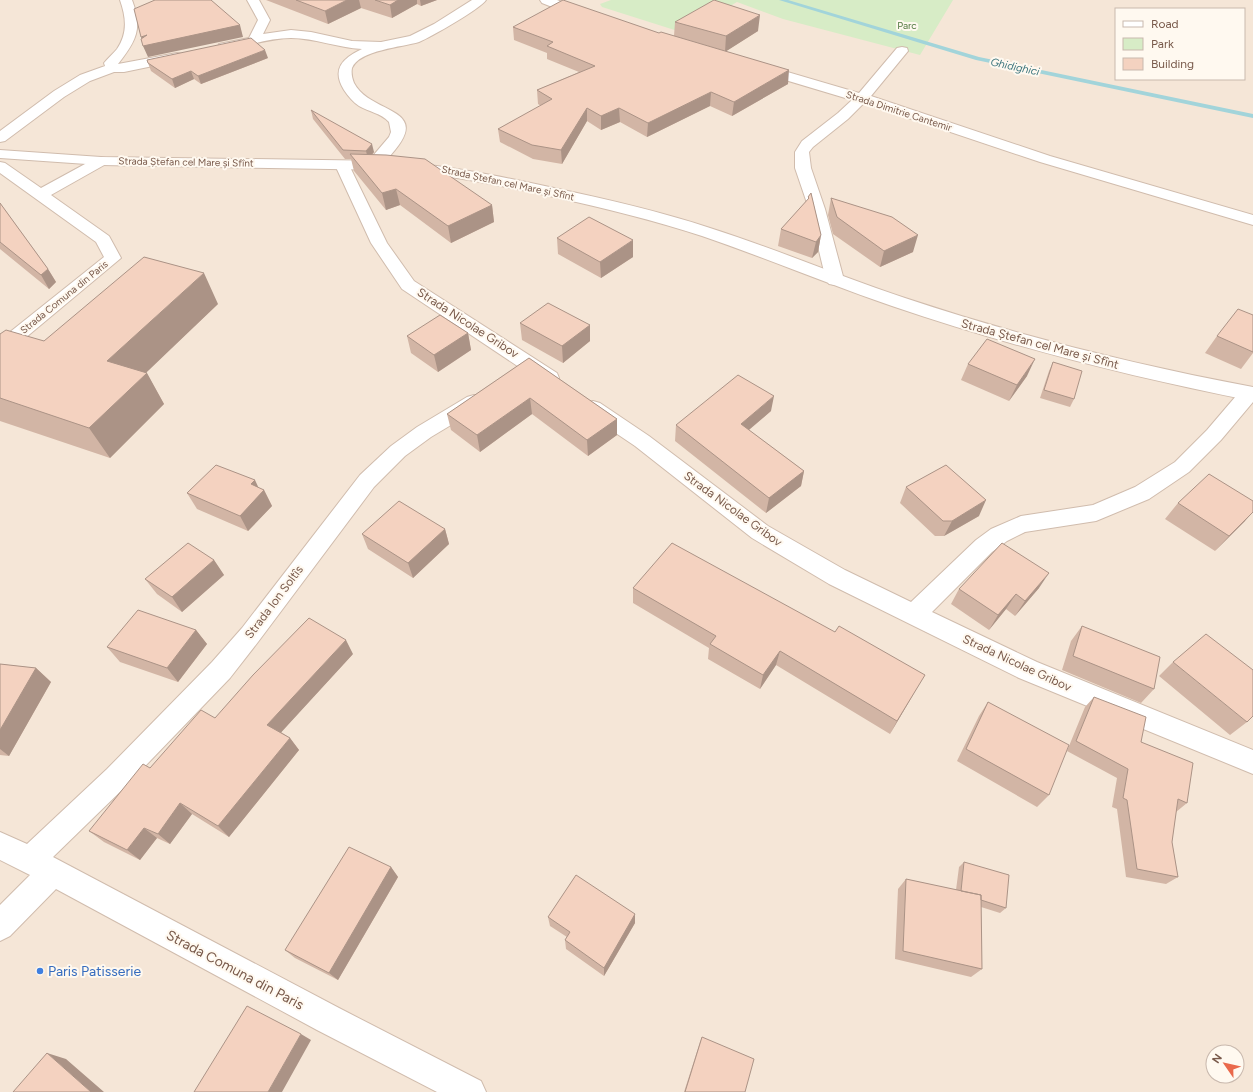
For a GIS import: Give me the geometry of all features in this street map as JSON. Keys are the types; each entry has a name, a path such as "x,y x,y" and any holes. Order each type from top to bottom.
{"street":[{"path":"113,68 110,66 111,63 123,49 130,36 133,20 126,0"},
{"path":"253,0 264,20 254,40"},
{"path":"373,164 392,144 397,134 398,125 388,113 364,103 350,90 344,76 344,70 349,62 381,46 414,39 438,27 480,0"},
{"path":"546,0 596,19"},
{"path":"210,50 273,36 303,35 352,45 381,46"},
{"path":"835,280 816,209 803,168 802,152 807,144 862,98 902,51"},
{"path":"0,138 59,94 85,78 113,68 124,68 189,55"},
{"name":"Strada Dimitrie Cantemir","path":"747,65 862,98 1045,159 1253,220"},
{"name":"Strada Ștefan cel Mare și Sfînt","path":"0,154 101,161 342,165 373,164 438,169 474,175 677,222 744,244 835,280 972,326 1044,347 1138,371 1251,394"},
{"path":"0,166 39,195 101,161"},
{"name":"Strada Nicolae Gribov","path":"342,165 375,236 394,268 408,285 530,363 642,441 760,532 837,577 1028,670 1253,762"},
{"name":"Strada Comuna din Paris","path":"0,350 112,258 103,239 39,195"},
{"path":"510,377 530,363"},
{"name":"Strada Ion Soltîs","path":"0,926 42,866 116,778 221,670 367,480 398,451 424,432 466,408 491,390"},
{"name":"Strada Ștefan cel Mare și Sfînt","path":"914,615 953,574 984,546 999,535 1021,524 1096,513 1142,493 1182,466 1214,435 1251,394"},
{"name":"Strada Comuna din Paris","path":"0,846 42,866 314,1012 470,1092"}],"shaded area":[{"path":"0,0 1253,0 1253,1092 0,1092"}],"green space":[{"name":"Parc","path":"611,0 953,0 920,55 783,19 737,2 684,33 602,7 600,4"}],"building":[{"path":"155,0 211,0 240,25 143,46 141,39 147,35 141,37 134,9"},
{"path":"296,0 347,0 325,11"},
{"path":"375,0 398,0 390,5"},
{"path":"563,0 659,33 661,32 789,70 734,102 711,92 648,123 619,108 601,116 587,108 561,150 532,145 498,129 552,99 537,90 595,66 547,46 553,42 513,27"},
{"path":"714,0 760,15 726,36 675,22"},
{"path":"251,38 265,50 198,76 191,71 172,79 148,63 147,60"},
{"path":"311,110 372,144 366,151 343,150"},
{"path":"350,154 386,155 425,159 492,205 448,226 396,189 382,193"},
{"path":"811,193 821,235 816,242 781,229 809,198 808,197"},
{"path":"831,198 892,217 918,235 884,251 837,217"},
{"path":"0,203 48,269 41,275 0,242"},
{"path":"589,217 633,240 600,262 557,238"},
{"path":"144,257 204,273 107,361 147,373 89,428 0,398 0,334 6,330 44,341"},
{"path":"548,303 590,325 562,346 520,323"},
{"path":"1238,309 1253,315 1253,352 1217,336"},
{"path":"440,315 468,333 434,355 407,336"},
{"path":"987,339 1035,359 1017,385 968,364"},
{"path":"529,358 617,419 587,440 530,398 477,435 447,414"},
{"path":"1053,362 1082,371 1074,399 1044,390"},
{"path":"738,375 774,396 741,424 804,471 769,498 676,425"},
{"path":"216,465 255,480 251,484 264,490 240,516 187,493"},
{"path":"946,465 986,500 952,521 943,521 906,487"},
{"path":"1209,474 1253,501 1253,512 1229,536 1178,503"},
{"path":"399,501 445,529 408,563 362,534"},
{"path":"188,543 214,560 172,597 145,579"},
{"path":"672,543 835,632 839,626 925,675 897,721 780,651 763,675 710,644 716,636 633,588"},
{"path":"1002,543 1049,573 1025,601 1016,594 998,615 959,589"},
{"path":"138,610 196,630 167,668 107,647"},
{"path":"309,618 346,640 267,725 290,738 218,826 180,803 158,834 144,828 127,850 89,831 143,764 150,768 201,710 215,718 253,675"},
{"path":"1082,626 1160,657 1154,689 1073,656"},
{"path":"1206,634 1253,670 1253,716 1247,722 1173,662"},
{"path":"0,664 36,668 0,730"},
{"path":"1094,697 1146,717 1141,742 1193,763 1187,803 1178,799 1172,842 1178,877 1137,869 1127,800 1123,798 1128,769 1076,741"},
{"path":"988,702 1069,745 1049,795 966,749"},
{"path":"349,847 391,867 329,973 285,950"},
{"path":"964,862 1009,875 1006,908 981,900 981,895 961,891"},
{"path":"576,875 635,914 604,968 565,940 570,932 548,917"},
{"path":"906,879 981,895 982,969 903,951"},
{"path":"247,1006 301,1034 268,1092 194,1092"},
{"path":"702,1037 754,1059 745,1092 685,1092"},
{"path":"47,1053 91,1092 13,1092"}],"waterway":[{"name":"Ghidighici","path":"782,0 978,59 1253,116"}],"place":[{"name":"Paris Patisserie","path":"40,971"}]}
